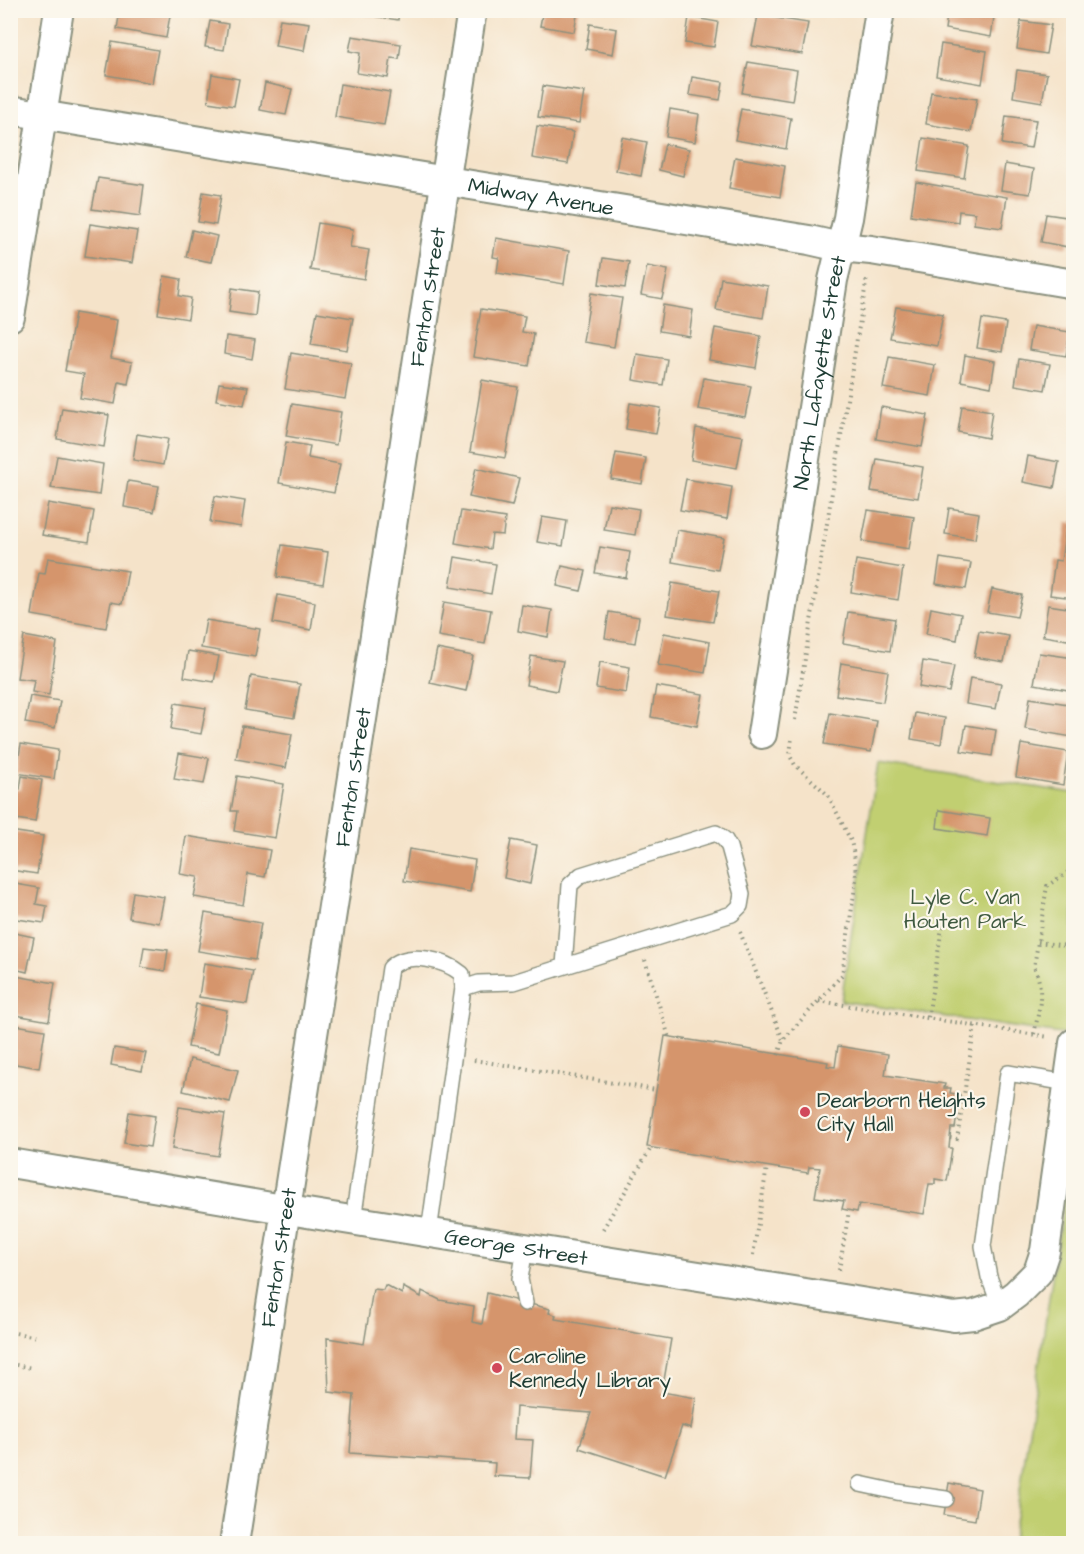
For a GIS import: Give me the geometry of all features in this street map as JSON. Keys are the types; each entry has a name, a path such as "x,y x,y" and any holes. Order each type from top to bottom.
{"street":[{"path":"10,317 59,10"},
{"name":"Fenton Street","path":"234,1544 472,10"},
{"name":"North Lafayette Street","path":"762,734 831,291 848,219 880,10"},
{"name":"Midway Avenue","path":"10,110 1074,284"},
{"path":"1008,1300 1038,1272 1045,1251 1068,1083 1064,1040"},
{"name":"George Street","path":"10,1163 954,1317 973,1315 1008,1300"}],"lane":[{"path":"463,988 479,983 514,982 732,914 740,906 742,894 725,840 716,833 581,875 570,885 564,966"},
{"path":"353,1220 390,968 396,962 411,958 453,966 462,974 463,988 429,1232"},
{"path":"1008,1300 989,1277 983,1246 1008,1073 1068,1083"},
{"path":"525,1248 520,1280 525,1303"},
{"path":"860,1484 946,1499"}],"path":[{"path":"795,720 872,250"},
{"path":"778,1054 783,1040 842,975 856,880 851,841 828,795 795,765 790,756 793,732"},
{"path":"1034,1034 1041,1002 1040,978 1034,967 1047,886 1074,868"},
{"path":"732,914 783,1040"},
{"path":"918,923 942,927 928,1018"},
{"path":"640,942 669,1037"},
{"path":"1038,942 1074,947"},
{"path":"818,1001 1064,1040"},
{"path":"950,1138 957,1139 975,1025"},
{"path":"453,1056 656,1090"},
{"path":"603,1229 651,1148"},
{"path":"753,1255 767,1167"},
{"path":"839,1270 849,1211"},
{"path":"10,1332 37,1337"},
{"path":"10,1364 32,1368"}],"green space":[{"name":"Lyle C. Van Houten Park","path":"878,763 1073,793 1073,1036 841,1001"},
{"path":"1073,1140 1073,1543 1012,1543"}],"building":[{"path":"120,10 171,10 166,38 117,29"},
{"path":"360,10 399,10 398,20 359,14"},
{"path":"543,10 578,10 574,32 540,26"},
{"path":"948,10 995,10 991,37 945,29"},
{"path":"758,15 808,23 802,54 752,46"},
{"path":"689,17 718,22 714,47 685,43"},
{"path":"280,19 309,23 304,51 275,46"},
{"path":"210,21 228,24 224,50 205,47"},
{"path":"1021,21 1051,25 1046,54 1017,49"},
{"path":"590,24 617,29 613,54 586,49"},
{"path":"352,36 401,44 399,59 391,58 388,78 357,73 360,53 349,51"},
{"path":"112,42 158,50 152,83 106,75"},
{"path":"941,44 987,51 982,84 936,76"},
{"path":"748,62 797,70 792,101 742,93"},
{"path":"1017,70 1047,74 1042,102 1013,97"},
{"path":"212,74 239,79 234,106 208,102"},
{"path":"692,77 723,82 720,100 689,95"},
{"path":"265,83 292,89 286,115 260,110"},
{"path":"340,84 390,92 384,125 335,117"},
{"path":"543,86 584,92 579,123 538,117"},
{"path":"931,92 977,99 971,132 926,124"},
{"path":"670,109 699,114 695,142 666,137"},
{"path":"741,109 791,118 786,149 735,140"},
{"path":"1006,116 1036,120 1031,148 1002,144"},
{"path":"537,126 573,132 568,164 532,158"},
{"path":"622,137 647,142 641,176 616,171"},
{"path":"923,138 969,146 964,178 918,171"},
{"path":"665,144 689,149 683,176 659,170"},
{"path":"735,157 785,166 780,197 729,188"},
{"path":"1005,164 1034,169 1030,194 1001,190"},
{"path":"98,178 144,185 140,216 92,209"},
{"path":"916,182 1007,197 1002,228 974,224 975,213 959,211 958,222 911,215"},
{"path":"203,192 221,195 216,225 198,222"},
{"path":"1046,214 1073,218 1068,247 1041,242"},
{"path":"318,223 353,229 350,247 369,250 364,279 310,270"},
{"path":"90,224 137,231 132,263 85,256"},
{"path":"192,230 217,236 211,262 186,257"},
{"path":"496,238 569,251 564,284 497,273 499,258 493,257"},
{"path":"603,258 629,262 625,288 599,284"},
{"path":"647,266 668,270 662,299 641,295"},
{"path":"164,276 181,279 179,296 191,298 188,319 158,314"},
{"path":"721,278 768,286 763,318 716,310"},
{"path":"232,288 258,292 255,316 229,312"},
{"path":"591,293 622,298 614,347 583,342"},
{"path":"663,305 693,310 689,336 659,331"},
{"path":"896,307 943,314 937,346 890,338"},
{"path":"481,309 525,316 522,332 534,334 529,366 473,357"},
{"path":"317,312 353,318 347,350 311,344"},
{"path":"75,313 117,320 111,358 132,362 128,384 119,382 115,404 80,398 84,374 65,371"},
{"path":"982,319 1006,323 1002,352 977,348"},
{"path":"1033,326 1070,332 1066,356 1029,350"},
{"path":"715,328 761,336 756,368 709,360"},
{"path":"226,336 255,340 252,359 224,354"},
{"path":"291,353 351,363 345,399 285,389"},
{"path":"637,354 667,359 663,385 633,380"},
{"path":"965,355 995,361 991,387 961,381"},
{"path":"889,357 935,365 930,396 883,388"},
{"path":"1019,359 1050,364 1045,390 1015,385"},
{"path":"704,378 751,386 745,417 698,409"},
{"path":"482,380 518,387 505,458 470,452"},
{"path":"219,383 248,387 244,405 216,400"},
{"path":"630,403 661,408 656,434 626,429"},
{"path":"292,404 341,412 336,445 286,436"},
{"path":"962,406 992,411 988,438 958,432"},
{"path":"881,407 928,415 922,447 876,439"},
{"path":"62,408 109,415 104,447 57,439"},
{"path":"696,428 743,436 737,468 691,460"},
{"path":"137,434 168,439 163,465 133,460"},
{"path":"286,442 310,446 308,458 340,464 334,493 279,483"},
{"path":"616,453 646,458 642,484 611,479"},
{"path":"57,456 103,464 99,495 51,488"},
{"path":"1028,456 1059,462 1054,488 1023,482"},
{"path":"877,459 923,467 918,498 871,491"},
{"path":"476,468 519,478 512,506 469,497"},
{"path":"686,479 732,487 727,519 680,510"},
{"path":"128,481 159,486 154,512 124,507"},
{"path":"215,496 245,501 241,527 210,522"},
{"path":"48,503 94,511 89,542 42,535"},
{"path":"609,504 639,509 635,535 604,530"},
{"path":"949,508 979,513 975,539 945,534"},
{"path":"868,510 914,517 909,549 862,541"},
{"path":"461,511 505,518 503,535 492,534 490,549 455,543"},
{"path":"542,517 567,521 563,546 537,542"},
{"path":"1067,522 1074,523 1074,598 1050,595 1055,560 1061,561"},
{"path":"677,530 724,538 718,570 672,562"},
{"path":"282,545 328,552 323,584 277,577"},
{"path":"600,547 630,552 626,578 595,573"},
{"path":"455,557 496,564 491,594 450,587"},
{"path":"48,558 128,571 122,604 111,602 106,628 32,615 39,573 45,574"},
{"path":"940,558 971,563 966,589 936,584"},
{"path":"856,560 903,568 898,600 851,592"},
{"path":"562,566 586,571 581,591 557,586"},
{"path":"672,583 719,591 713,622 667,615"},
{"path":"992,589 1022,595 1017,617 987,612"},
{"path":"278,595 315,602 311,630 273,623"},
{"path":"444,602 491,610 485,644 438,636"},
{"path":"522,605 552,610 548,637 518,631"},
{"path":"1048,605 1074,609 1074,641 1043,636"},
{"path":"931,608 961,614 957,640 926,634"},
{"path":"609,612 639,617 635,643 605,638"},
{"path":"848,612 895,619 890,651 843,643"},
{"path":"206,620 260,629 255,657 201,648"},
{"path":"979,631 1009,636 1004,662 974,657"},
{"path":"664,633 710,642 705,673 658,665"},
{"path":"24,636 57,642 49,695 32,692 34,680 17,678"},
{"path":"437,649 473,656 466,691 430,683"},
{"path":"188,651 219,656 214,682 184,677"},
{"path":"1039,653 1074,658 1074,691 1034,684"},
{"path":"531,656 563,661 557,691 526,685"},
{"path":"923,661 954,666 949,692 919,687"},
{"path":"600,662 630,667 626,693 596,688"},
{"path":"841,663 888,671 883,702 836,695"},
{"path":"251,676 300,684 294,718 245,710"},
{"path":"970,678 1001,683 996,709 966,704"},
{"path":"656,686 703,694 697,726 651,717"},
{"path":"30,696 60,701 55,728 25,723"},
{"path":"1030,698 1074,705 1072,737 1025,729"},
{"path":"175,703 206,708 201,734 171,729"},
{"path":"830,713 877,721 871,752 824,744"},
{"path":"915,713 945,718 941,744 911,739"},
{"path":"966,725 996,730 992,756 961,751"},
{"path":"242,726 292,734 286,768 236,759"},
{"path":"21,744 58,750 54,779 16,773"},
{"path":"1021,744 1068,752 1063,785 1016,777"},
{"path":"179,753 209,758 204,784 174,779"},
{"path":"22,776 42,780 35,822 10,818 10,788 20,789"},
{"path":"237,776 284,784 275,838 234,831 237,811 231,811"},
{"path":"939,810 990,818 987,836 937,828"},
{"path":"10,831 43,836 37,874 10,870"},
{"path":"186,836 270,850 265,877 248,874 243,905 194,897 198,877 180,874"},
{"path":"511,840 537,845 530,884 504,878"},
{"path":"409,849 475,860 470,892 404,881"},
{"path":"10,883 39,888 36,904 47,906 44,923 10,918"},
{"path":"133,892 164,897 159,923 129,918"},
{"path":"205,913 261,923 255,960 198,951"},
{"path":"10,932 34,937 27,972 10,968"},
{"path":"144,947 168,950 165,971 141,967"},
{"path":"204,963 253,971 247,1004 199,997"},
{"path":"10,975 55,983 49,1021 10,1014"},
{"path":"196,1004 227,1010 219,1053 188,1047"},
{"path":"10,1024 45,1030 39,1068 10,1063"},
{"name":"Dearborn Heights City Hall","path":"665,1036 828,1062 827,1066 835,1067 838,1046 888,1054 885,1075 945,1084 944,1088 951,1088 950,1093 960,1095 955,1128 951,1128 949,1148 952,1148 947,1181 935,1179 935,1184 929,1184 924,1214 859,1204 857,1212 842,1209 844,1201 815,1197 820,1168 809,1167 808,1173 647,1147"},
{"path":"114,1048 146,1053 142,1071 111,1065"},
{"path":"190,1059 238,1070 230,1102 183,1091"},
{"path":"179,1107 225,1114 218,1156 172,1149"},
{"path":"129,1112 155,1116 150,1147 124,1143"},
{"name":"Caroline Kennedy Library","path":"385,1285 402,1294 403,1287 421,1297 422,1291 440,1300 474,1306 472,1322 482,1324 487,1293 550,1309 549,1313 556,1315 555,1319 671,1339 662,1392 696,1398 691,1429 682,1426 665,1476 579,1448 591,1413 516,1407 514,1439 533,1440 530,1478 494,1476 495,1463 350,1453 354,1395 329,1392 327,1338 364,1344 373,1289 383,1290"},
{"path":"949,1483 980,1489 975,1520 944,1515"}],"place":[{"name":"Dearborn Heights City Hall","path":"805,1112"},
{"name":"Caroline Kennedy Library","path":"497,1368"}]}
